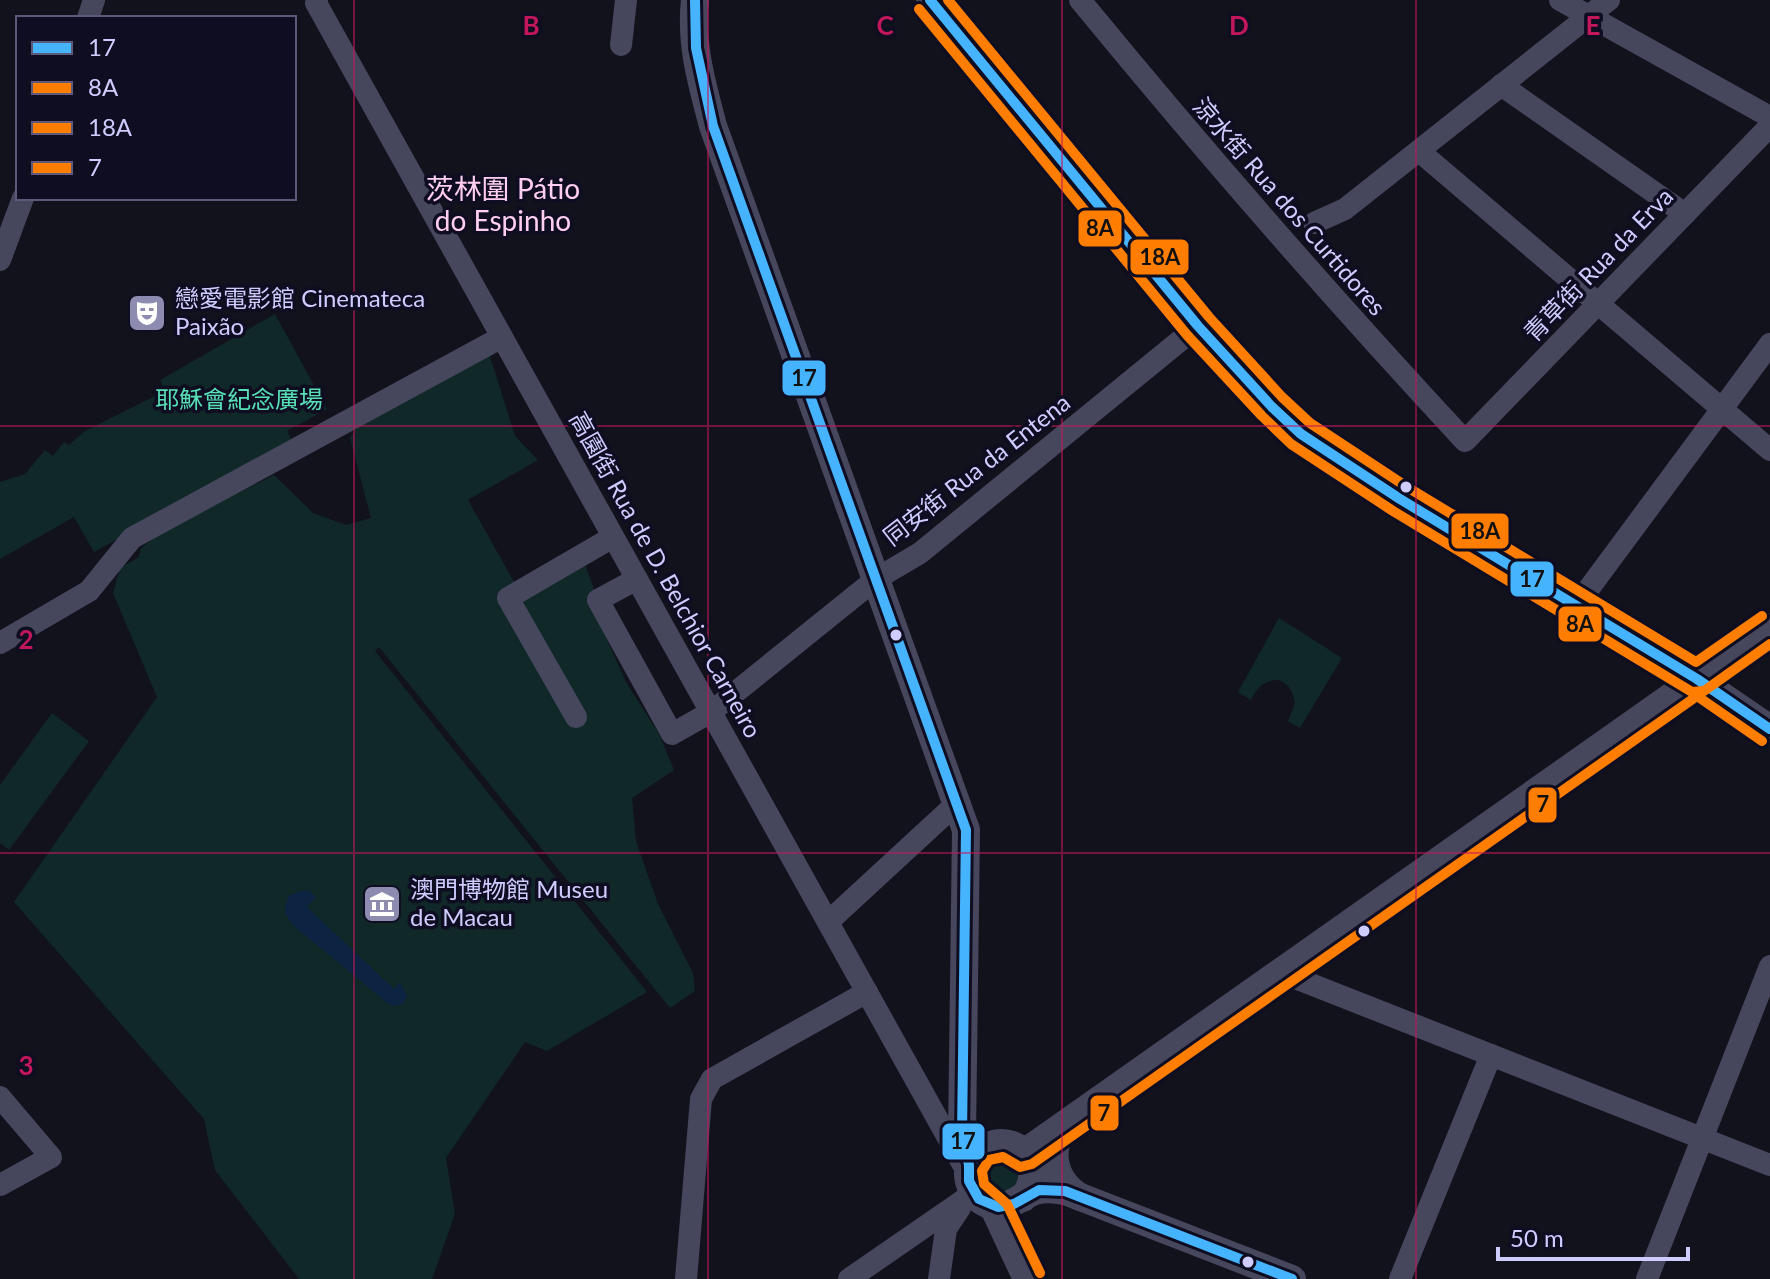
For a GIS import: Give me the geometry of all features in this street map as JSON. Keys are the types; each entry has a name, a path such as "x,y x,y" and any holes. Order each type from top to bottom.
{"street":[{"path":"621,45 626,0"},
{"path":"695,0 694,48 713,126 957,803 967,839 962,1135 977,1188 1027,1279"},
{"name":"涼水街 Rua dos Curtidores","path":"1080,0 1181,123 1353,321 1465,441"},
{"path":"1560,0 1770,117"},
{"path":"1314,223 1345,209 1609,0"},
{"name":"高園街 Rua de D. Belchior Carneiro","path":"317,2 977,1188"},
{"path":"934,2 1198,326 1301,434 1400,499 1697,679 1770,729"},
{"path":"1501,85 1685,214"},
{"name":"青草街 Rua da Erva","path":"1465,441 1770,126"},
{"path":"1419,151 1770,450"},
{"path":"0,260 22,200"},
{"name":"同安街 Rua da Entena","path":"637,579 598,600 672,734 711,712 876,579 920,553 1198,326"},
{"path":"0,643 89,591 132,538 502,337"},
{"path":"1576,606 1770,344"},
{"path":"576,717 508,598 613,537"},
{"path":"1024,1153 1770,627"},
{"path":"828,922 957,803"},
{"path":"1647,1279 1770,966"},
{"path":"1280,972 1770,1165"},
{"path":"686,1279 701,1099 705,1088 712,1079 867,992"},
{"path":"1400,1279 1491,1055"},
{"path":"0,1097 51,1157 0,1185"},
{"path":"1072,1119 1058,1138 1055,1161 1063,1182 1081,1197"},
{"path":"939,1279 944,1236 951,1218 977,1188 979,1150 993,1143 1009,1143 1024,1153 1029,1160 1032,1179 1023,1198"},
{"path":"977,1188 1009,1206 1039,1190 1050,1189 1081,1197 1292,1279"},
{"path":"849,1279 977,1188"}],"green space":[{"name":"耶穌會紀念廣場","path":"275,314 327,409 287,431 293,443 94,552 74,517 0,559 0,482 25,474 45,450 53,456 64,442 69,445 85,431 165,391 160,380"},
{"path":"490,356 515,436 538,460 468,500 518,589 582,557 593,586 601,626 626,682 659,734 674,770 632,798 636,841 658,904 693,973 695,991 670,1008 379,647 375,651 647,992 547,1051 525,1042 446,1158 455,1214 432,1279 299,1279 215,1170 204,1119 14,902 157,697 113,593 120,568 139,557 141,548 169,527 274,475 313,513 346,525 371,518 350,438 359,423 432,382"},
{"path":"1279,618 1342,658 1300,728 1288,721 1295,703 1288,686 1282,682 1268,681 1251,700 1238,692"},
{"path":"52,713 89,741 9,850 0,843 0,785"},
{"path":"1000,1157 1013,1162 1018,1175 1013,1188 1000,1193 987,1188 982,1175 987,1162"}],"water":[{"path":"304,890 316,897 307,907 394,989 400,982 407,996 403,1004 393,1006 386,1002 294,926 286,915 286,904 290,895"}],"transit line":[{"name":"17","path":"695,0 696,48 713,126 966,830 962,1135 969,1165 969,1181 979,1199 998,1207 1014,1204 1039,1190 1065,1191 1292,1279"},
{"name":"17","path":"930,0 1198,326 1301,434 1400,499 1697,679 1770,729"},
{"name":"18A","path":"948,0 1209,317 1310,423 1407,487 1696,662 1762,616"},
{"name":"8A","path":"919,9 1187,335 1291,444 1393,511 1692,692 1704,691 1770,644"},
{"name":"7","path":"1040,1273 1007,1204 984,1184 982,1171 989,1160 1003,1157 1020,1167 1032,1164 1697,696 1762,741"}],"place":[{"name":"戀愛電影館 Cinemateca Paixão","path":"147,313"},
{"name":"澳門博物館 Museu de Macau","path":"382,904"}],"district":[{"name":"茨林圍 Pátio do Espinho","path":"503,205"}]}
